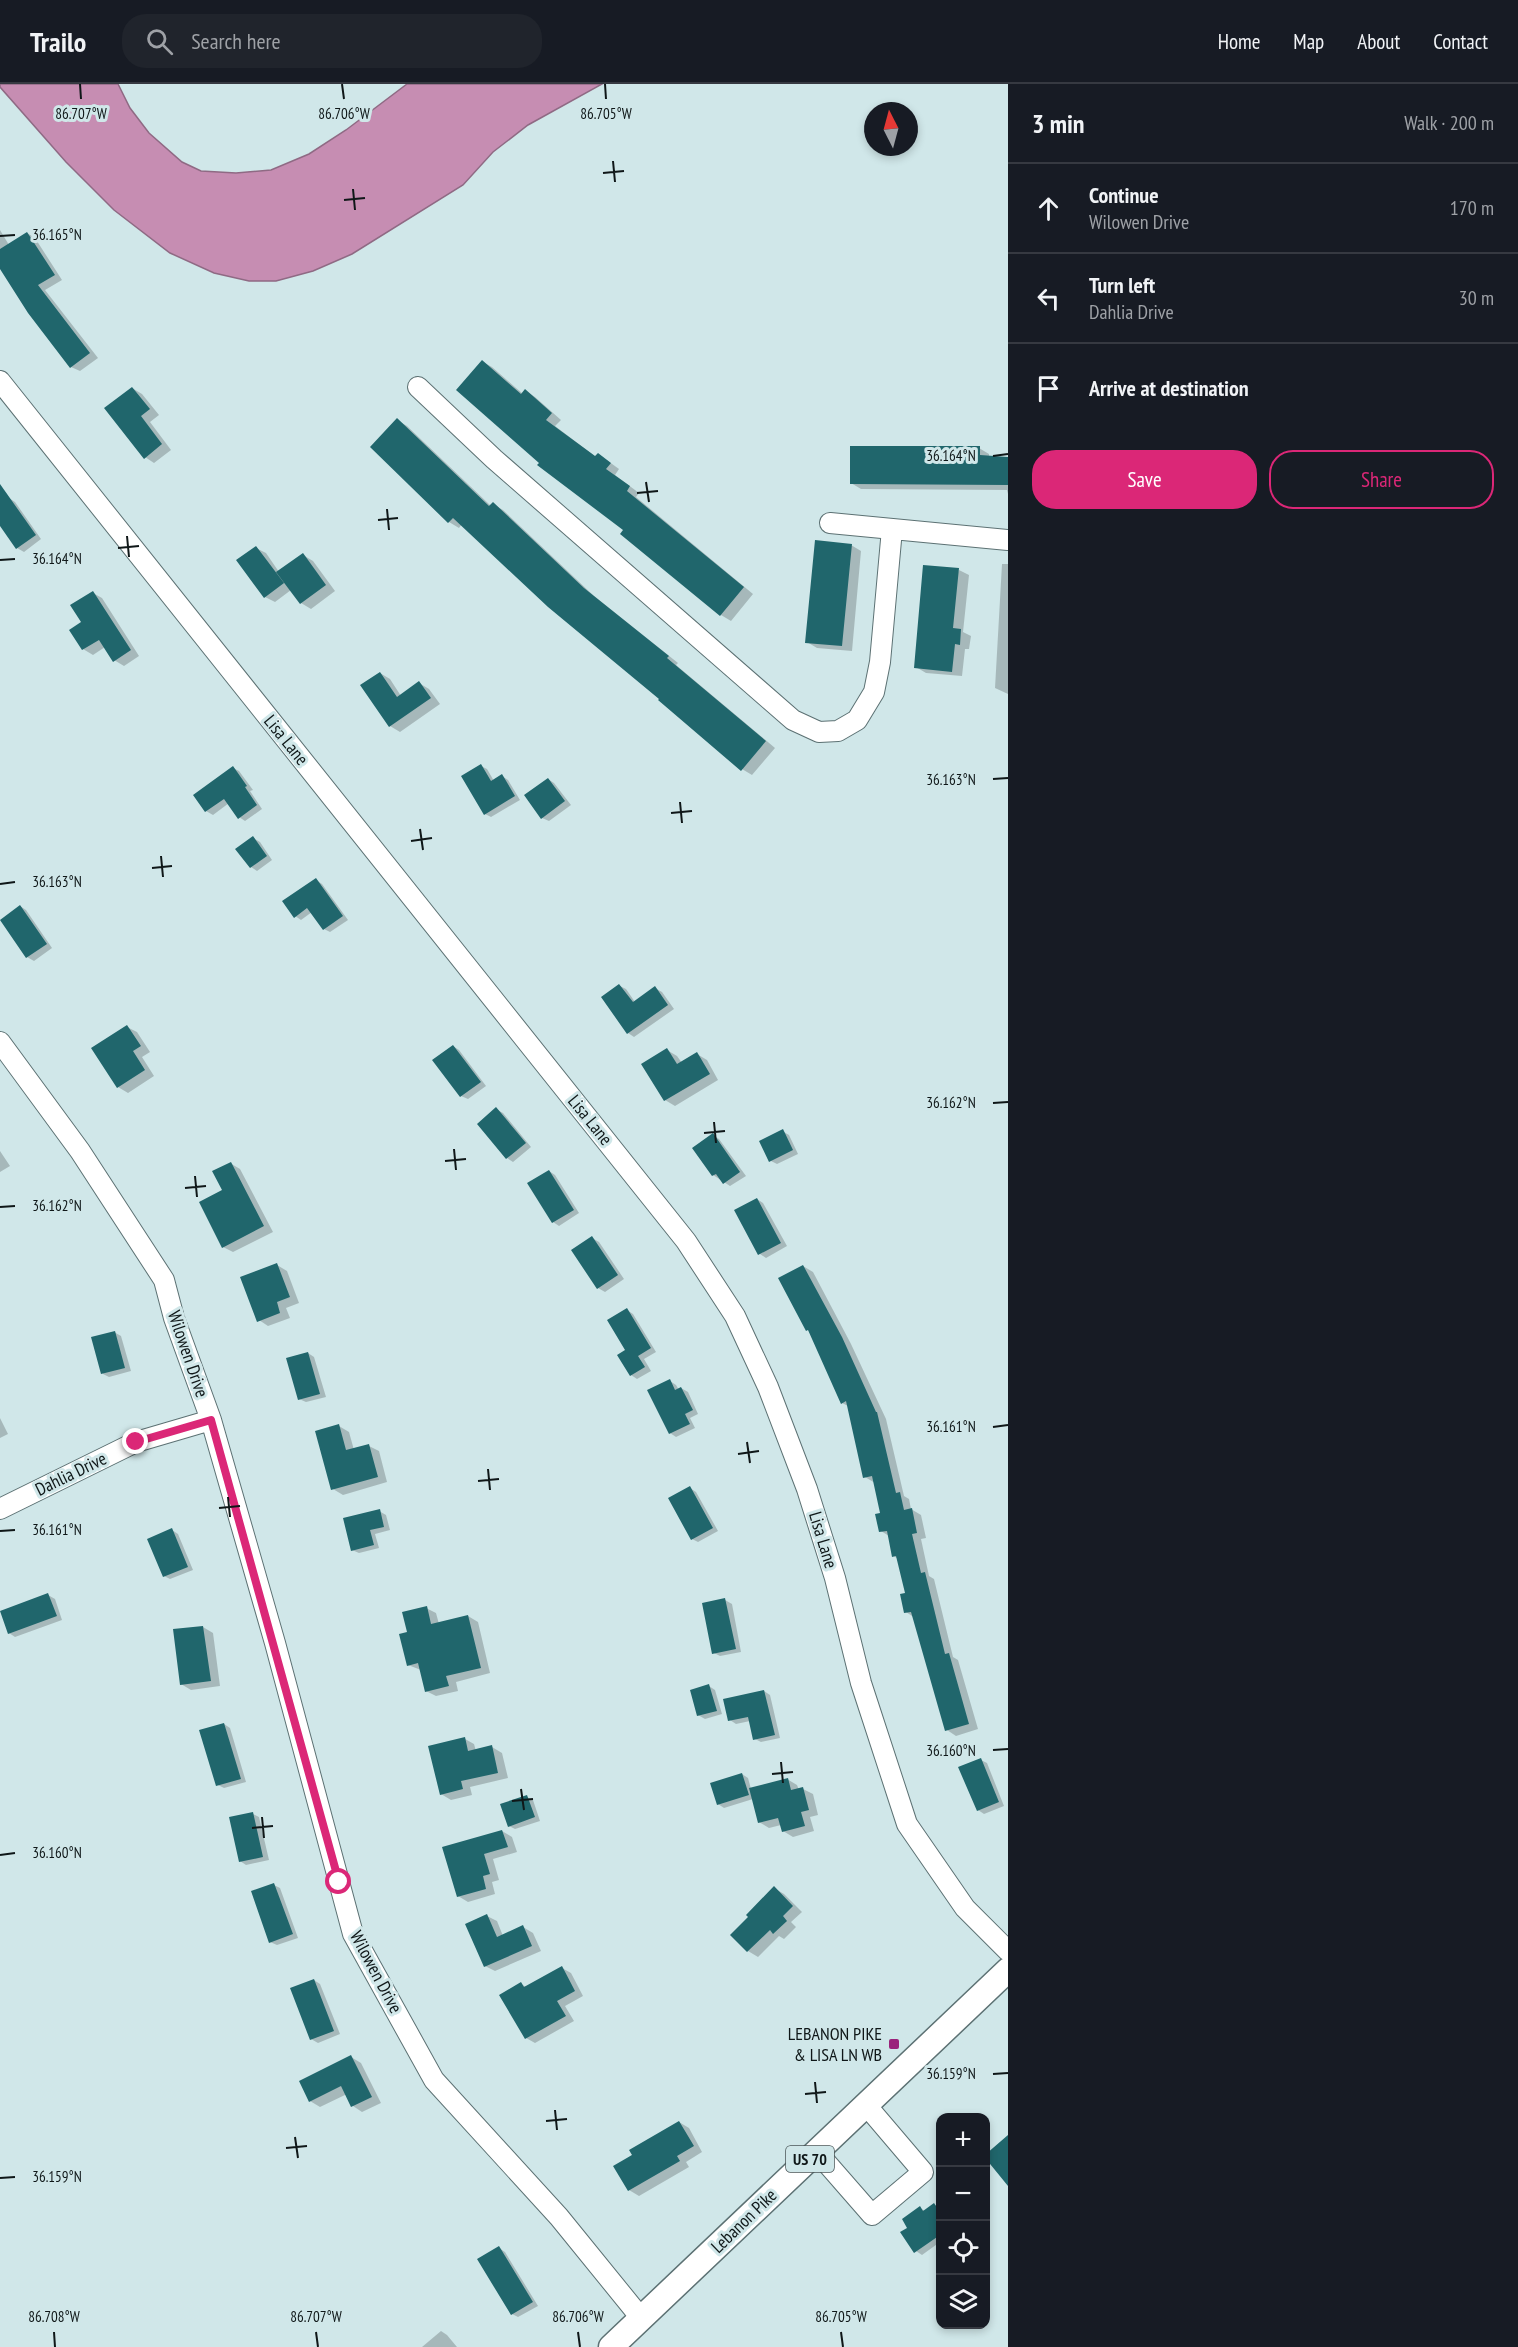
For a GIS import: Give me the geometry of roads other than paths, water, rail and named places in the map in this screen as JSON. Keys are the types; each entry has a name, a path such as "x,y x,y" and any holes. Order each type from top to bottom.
{"main road":[{"name":"Lebanon Pike","path":"611,2347 1008,1970"}],"street":[{"name":"Lisa Lane","path":"0,381 686,1241 735,1316 768,1387 807,1489 835,1578 861,1683 908,1824 965,1908 1008,1951"},
{"path":"418,387 494,459 793,720 819,732 838,731 857,720 874,692 880,662 892,529"},
{"path":"830,523 1008,540"},
{"name":"Wilowen Drive","path":"0,1042 80,1152 164,1280 174,1318 211,1420 353,1934 434,2080 559,2217 641,2318"},
{"name":"Dahlia Drive","path":"0,1509 136,1442 211,1420"},
{"path":"817,2152 873,2215 923,2172 866,2105"}],"place":[{"name":"LEBANON PIKE & LISA LN WB","path":"894,2044"}]}
